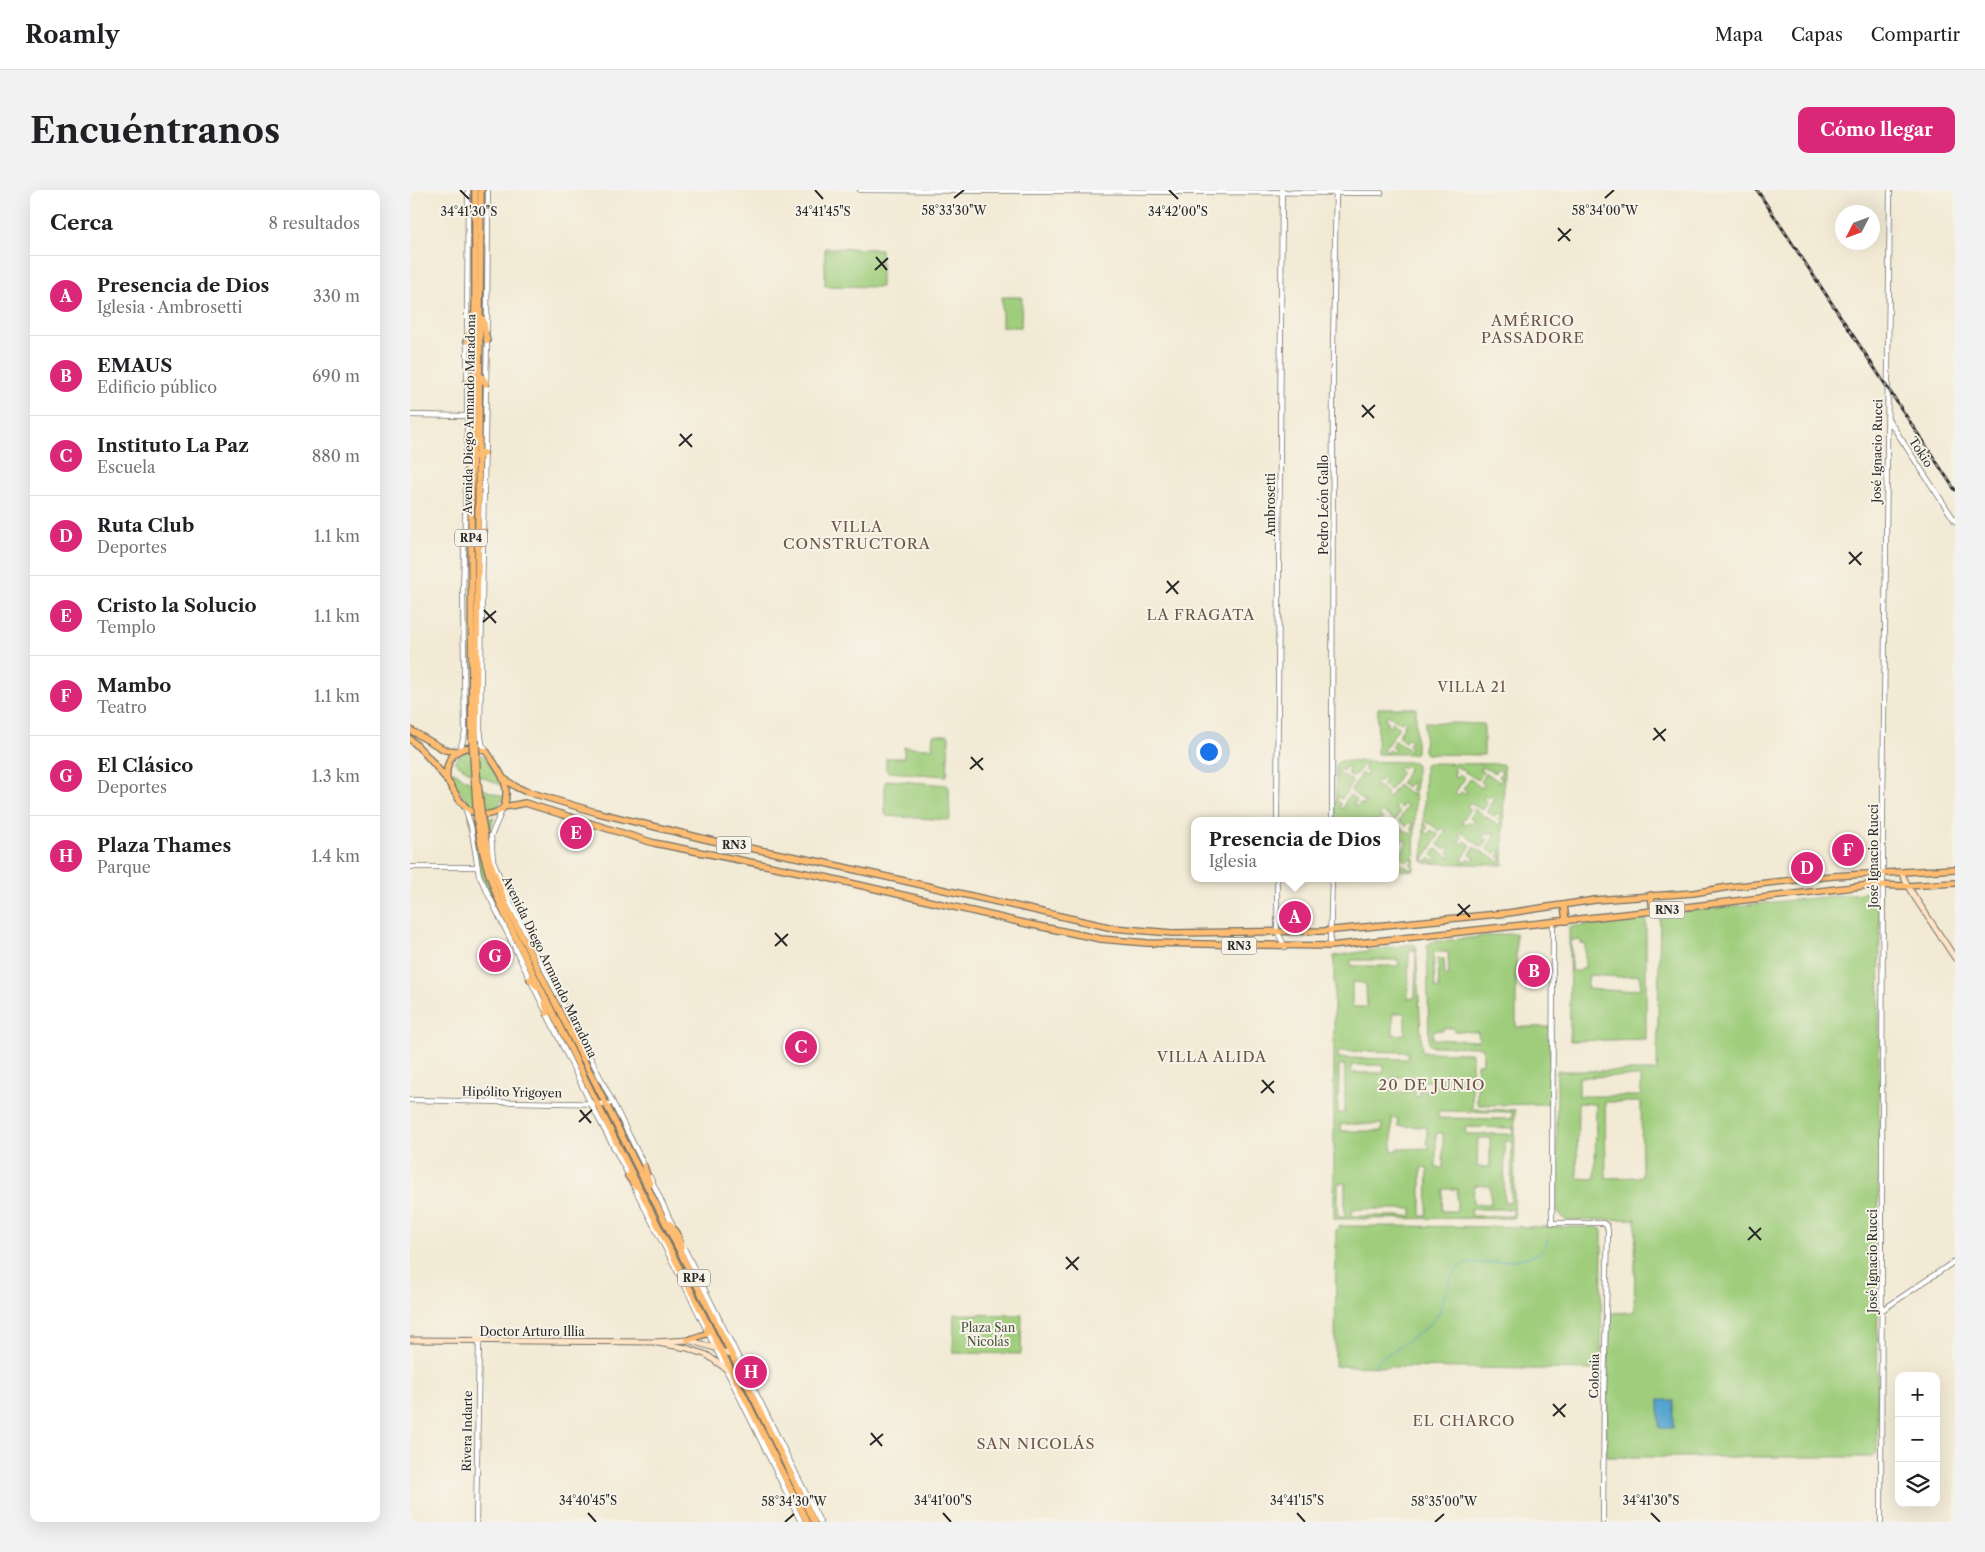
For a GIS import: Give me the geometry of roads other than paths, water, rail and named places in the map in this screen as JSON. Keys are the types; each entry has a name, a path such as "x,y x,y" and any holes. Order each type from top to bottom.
{"main road":[{"name":"Avenida Diego Armando Maradona","path":"475,190 478,303"},
{"name":"Avenida Diego Armando Maradona","path":"474,739 477,563 482,454 477,376 482,190"},
{"path":"467,341 478,303"},
{"path":"478,303 487,341"},
{"path":"467,382 477,376 483,378 486,384"},
{"name":"Avenida Diego Armando Maradona","path":"477,376 469,454 474,739 479,821 484,861 493,888 594,1104 656,1219 807,1522"},
{"path":"469,454 482,454"},
{"path":"466,471 471,505"},
{"path":"477,563 483,531"},
{"path":"410,730 445,750 459,751 474,747 487,752"},
{"path":"410,739 424,752 465,807"},
{"path":"447,781 449,760 459,751"},
{"name":"RN3","path":"487,752 508,790 503,808"},
{"name":"RN3","path":"503,778 525,791 643,824 1113,928 1193,934 1331,931 1508,913 1651,895 1693,894 1729,886 1883,872 1955,869"},
{"name":"RN3","path":"465,807 482,814 495,813 503,808 525,803 654,843 786,871 820,876 1101,939 1147,943 1330,946 1884,884 1907,886 1955,883"},
{"name":"Avenida Diego Armando Maradona","path":"479,821 499,889 814,1522"},
{"path":"1901,872 1907,886 1955,958"},
{"path":"1651,895 1653,911"},
{"path":"1564,905 1566,921"},
{"path":"530,979 543,993 547,1013"},
{"path":"562,1018 586,1049"},
{"path":"644,1166 656,1203 678,1236 686,1264"},
{"path":"628,1176 656,1219"},
{"path":"688,1340 704,1336 708,1332 707,1321"},
{"name":"Doctor Arturo Illia","path":"410,1340 654,1342 688,1340 733,1356"},
{"name":"Doctor Arturo Illia","path":"654,1342 687,1348 707,1355 726,1369"},
{"path":"726,1369 736,1379"},
{"path":"772,1436 784,1451 791,1475"}],"street":[{"name":"Avenida Diego Armando Maradona","path":"459,751 465,733 463,594 466,471 469,454 466,416 468,190"},
{"name":"Avenida Diego Armando Maradona","path":"487,752 482,744 480,728 483,531 482,454 487,341 488,190"},
{"path":"860,190 1336,191 1381,193"},
{"name":"José Ignacio Rucci","path":"1881,1522 1883,872 1890,190"},
{"name":"Ambrosetti","path":"1277,817 1282,191"},
{"name":"Pedro León Gallo","path":"1332,817 1333,349 1336,191"},
{"path":"410,415 466,416"},
{"name":"Tokio","path":"1887,418 1955,521"},
{"name":"Avenida Diego Armando Maradona","path":"465,807 476,867 801,1522"},
{"name":"Avenida Diego Armando Maradona","path":"503,808 491,836 493,860 508,898 586,1049 820,1522"},
{"path":"410,867 476,867"},
{"path":"1277,882 1277,931 1285,946"},
{"path":"1330,946 1332,882"},
{"name":"Colonia","path":"1554,922 1552,1223 1603,1223 1608,1226 1603,1522"},
{"name":"Hipólito Yrigoyen","path":"410,1100 613,1104"},
{"path":"1881,1311 1955,1262"},
{"name":"Rivera Indarte","path":"476,1522 479,1341"}],"water":[{"path":"1659,1400 1673,1400 1673,1428 1659,1428"}],"waterway":[{"path":"1373,1366 1422,1331 1436,1317 1440,1311 1452,1276 1461,1266 1469,1263 1521,1259 1535,1255 1542,1250 1550,1236"}],"railway":[{"path":"1757,190 1955,490"}],"place":[{"name":"Cristo la Solucio","path":"576,833"},
{"name":"Mambo","path":"1848,850"},
{"name":"Ruta Club","path":"1807,868"},
{"name":"Presencia de Dios","path":"1295,917"},
{"name":"El Clásico","path":"495,956"},
{"name":"EMAUS","path":"1534,971"},
{"name":"Instituto La Paz","path":"801,1047"},
{"name":"Plaza Thames","path":"751,1372"}],"district":[{"name":"AMÉRICO PASSADORE","path":"1533,328"},
{"name":"VILLA CONSTRUCTORA","path":"857,534"},
{"name":"LA FRAGATA","path":"1201,614"},
{"name":"VILLA 21","path":"1472,687"},
{"name":"VILLA ALIDA","path":"1212,1056"},
{"name":"20 DE JUNIO","path":"1432,1084"},
{"name":"EL CHARCO","path":"1464,1420"},
{"name":"SAN NICOLÁS","path":"1036,1443"}],"park label":[{"name":"Plaza San Nicolás","path":"988,1334"}]}
